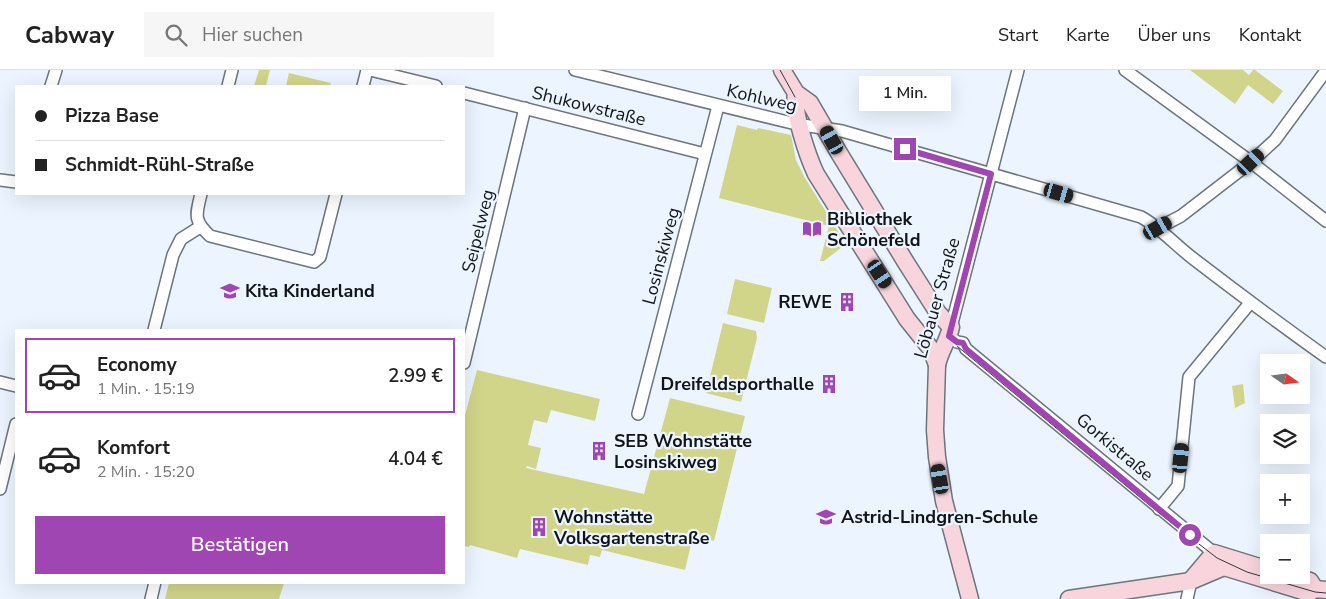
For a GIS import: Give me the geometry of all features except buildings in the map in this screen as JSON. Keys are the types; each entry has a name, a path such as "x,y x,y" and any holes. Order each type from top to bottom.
{"main road":[{"name":"Gorkistraße","path":"783,70 796,93 810,103 826,128 838,152 950,332"},
{"name":"Gorkistraße","path":"796,93 795,103 809,158 816,174 908,319 931,348 937,365"},
{"name":"Löbauer Straße","path":"950,332 940,353 937,365 936,457 944,501 970,599"},
{"name":"Gorkistraße","path":"1214,553 1260,567"},
{"path":"1191,581 1214,553"},
{"path":"1069,599 1191,581 1227,568 1308,593 1321,589"},
{"path":"1310,581 1321,589"}],"street":[{"path":"51,85 56,70"},
{"path":"228,85 232,70"},
{"path":"363,85 368,70 432,85"},
{"name":"Kohlweg","path":"575,70 619,75 718,106 801,125 826,128 1134,214 1158,228 1184,252 1250,303 1326,356"},
{"name":"Löbauer Straße","path":"950,332 1018,70"},
{"path":"1125,70 1251,162 1326,221"},
{"path":"1158,228 1181,216 1251,162 1275,140 1325,71"},
{"name":"Shukowstraße","path":"465,93 705,154"},
{"name":"Losinskiweg","path":"638,414 718,106"},
{"name":"Seipelweg","path":"465,359 525,108"},
{"path":"0,180 15,182"},
{"path":"201,195 196,215 200,226 210,236 314,262 320,257 336,195"},
{"path":"154,329 172,255 181,239 200,226"},
{"path":"1159,509 1178,486 1189,376 1250,303"},
{"name":"Gorkistraße","path":"950,332 957,342 963,343 966,349 1214,553"},
{"path":"0,382 15,386"},
{"path":"0,488 15,428"},
{"path":"1187,599 1191,581"},
{"path":"151,599 155,584"}],"green space":[{"path":"259,70 270,70 266,85 254,85"},
{"path":"1190,70 1243,70 1249,75 1255,70 1283,91 1273,104 1248,85 1235,104"},
{"path":"289,73 331,83 330,85 286,85"},
{"path":"737,125 791,135 796,160 805,178 846,244 824,261 820,261 829,226 719,198"},
{"path":"735,279 772,288 764,323 727,314"},
{"path":"723,323 756,331 757,338 741,402 706,393"},
{"path":"477,370 600,399 595,421 551,410 547,423 534,420 528,445 541,448 536,469 527,466 526,468 644,494 670,398 745,416 714,541 693,536 685,570 602,550 600,557 590,555 588,565 520,549 517,558 470,545 469,547 465,546 465,415"},
{"path":"1243,384 1245,403 1235,408 1232,386"},
{"path":"169,584 284,584 279,599 165,599"}],"tram line":[{"path":"780,70 795,97"},
{"path":"957,346 1159,513 1217,558 1247,572 1315,592 1326,593"}],"place":[{"name":"Bibliothek Schönefeld","path":"812,229"},
{"name":"Kita Kinderland","path":"230,291"},
{"name":"REWE","path":"847,302"},
{"name":"Dreifeldsporthalle","path":"829,384"},
{"name":"SEB Wohnstätte Losinskiweg","path":"599,451"},
{"name":"Astrid-Lindgren-Schule","path":"826,517"},
{"name":"Wohnstätte Volksgartenstraße","path":"539,527"}],"route":[{"path":"905,149 991,174 949,336 957,342 963,343 966,349 1190,535"}]}
